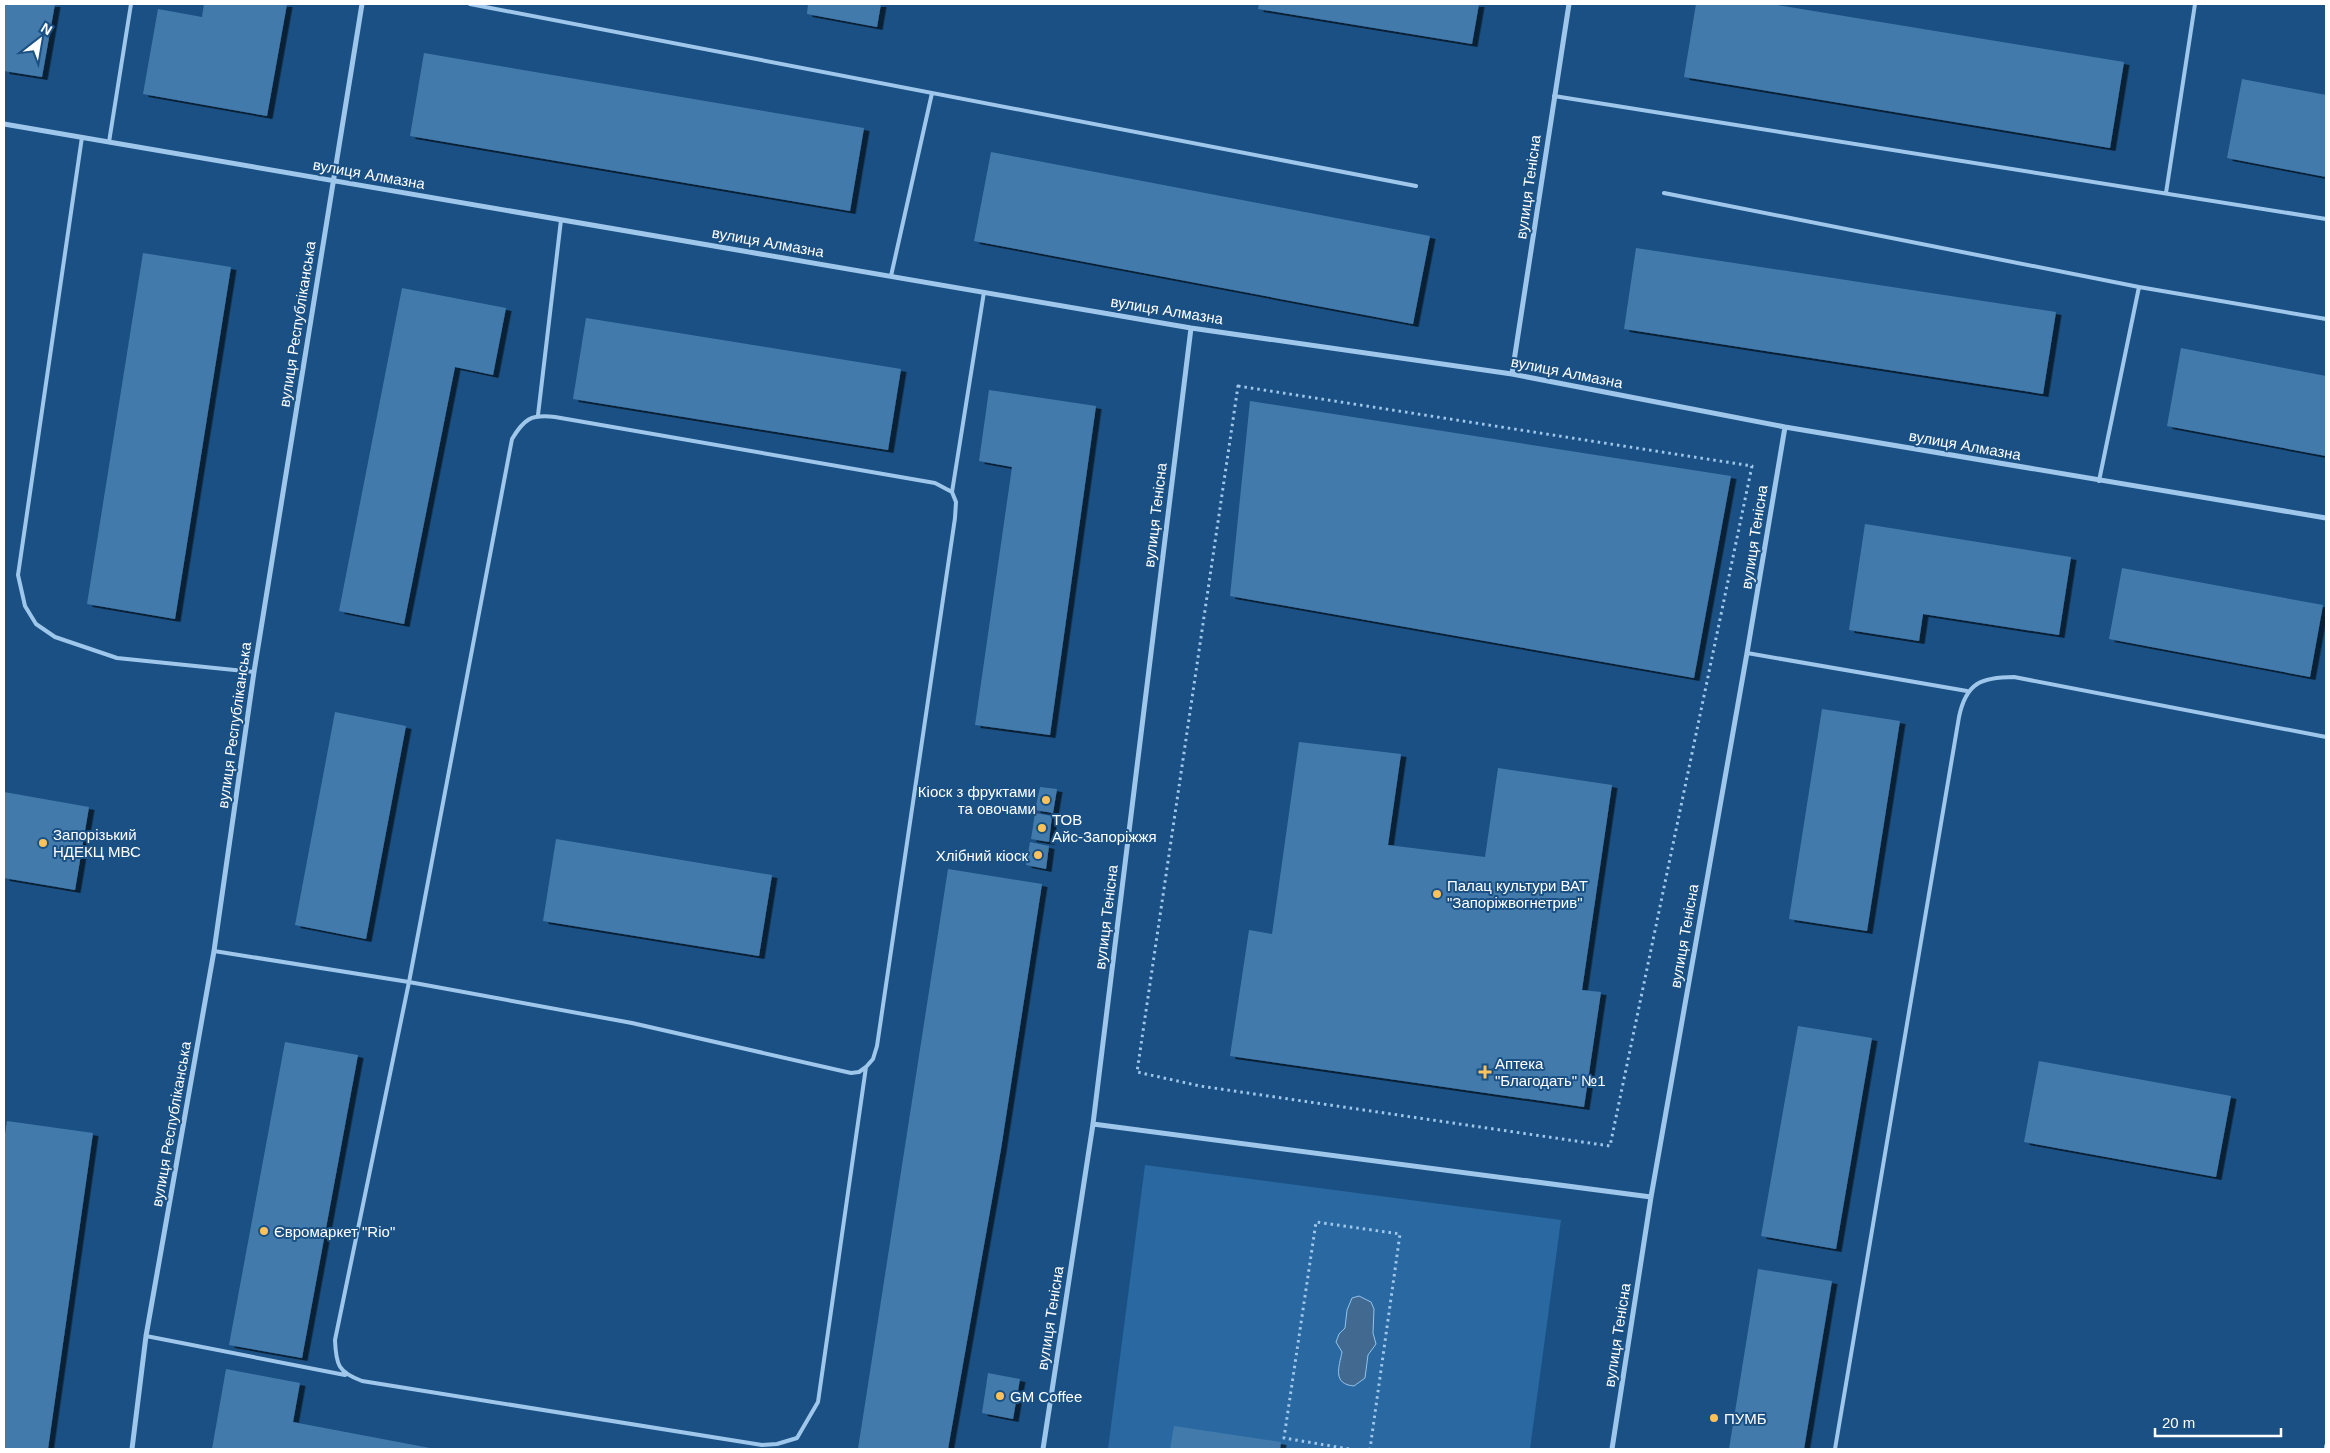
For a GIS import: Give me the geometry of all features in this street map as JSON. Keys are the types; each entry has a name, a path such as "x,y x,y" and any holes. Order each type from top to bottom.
{"street":[{"name":"вулиця Республіканська","path":"132,1449 146,1336 214,952 254,672 332,180 362,4"},
{"name":"вулиця Тенісна","path":"1512,374 1554,96 1570,4"},
{"name":"вулиця Алмазна","path":"4,124 1191,328 1512,374 1784,427 2326,518"},
{"name":"вулиця Тенісна","path":"1043,1449 1093,1124 1191,328"},
{"name":"вулиця Тенісна","path":"1612,1449 1651,1197 1747,652 1784,427"},
{"path":"1093,1124 1651,1197"}],"lane":[{"path":"109,142 131,4"},
{"path":"470,4 1416,186"},
{"path":"2166,193 2195,4"},
{"path":"891,276 932,92"},
{"path":"1554,96 2326,219"},
{"path":"82,138 18,575 25,606 36,624 55,637 117,658 254,672"},
{"path":"1664,193 2140,287 2326,319"},
{"path":"538,415 562,220"},
{"path":"2099,481 2140,287"},
{"path":"214,952 409,982 632,1023 851,1073 859,1072 866,1067 873,1059 880,1027 955,518 956,502 952,492 984,292"},
{"path":"346,1375 336,1359 335,1340 409,982 512,439 519,426 526,420 538,415 935,483 952,492"},
{"path":"1747,652 1967,691"},
{"path":"1835,1449 1959,717 1967,691 1980,681 2014,677 2326,737"},
{"path":"146,1336 346,1375 362,1381 762,1445 778,1444 797,1438 818,1402 866,1067"}],"path":[{"path":"1238,386 1752,466 1610,1146 1200,1086 1137,1072 1238,386"},
{"path":"1348,1449 1321,1447 1284,1438 1316,1222 1400,1234 1370,1449"}],"shaded area":[{"path":"1145,1165 1561,1220 1530,1449 1108,1449"},
{"path":"1359,1296 1371,1302 1374,1309 1373,1333 1376,1344 1368,1355 1365,1378 1354,1386 1347,1385 1340,1378 1339,1369 1342,1352 1336,1342 1339,1334 1345,1328 1347,1310 1352,1298"}],"building":[{"path":"4,4 55,4 42,77 4,71"},
{"path":"204,4 287,4 267,116 143,94 158,9 202,17"},
{"path":"808,4 881,4 877,27 807,14"},
{"path":"1259,4 1479,4 1472,44 1258,9"},
{"path":"1696,4 1771,4 2124,62 2110,148 1684,77"},
{"path":"424,53 864,128 850,211 410,136"},
{"path":"2242,79 2326,95 2326,177 2227,158"},
{"path":"991,152 1430,236 1413,324 974,241"},
{"path":"1636,248 2056,312 2043,394 1624,329"},
{"path":"143,253 231,267 175,619 87,604"},
{"path":"402,288 506,308 493,375 455,367 404,624 339,611"},
{"path":"586,318 901,369 888,450 573,399"},
{"path":"2181,348 2326,376 2326,456 2167,426"},
{"path":"989,390 1096,406 1050,735 975,725 1012,467 979,461"},
{"path":"1250,401 1731,476 1694,678 1230,596"},
{"path":"1865,524 2071,557 2059,635 1923,614 1919,641 1849,630"},
{"path":"2122,568 2323,605 2310,677 2109,639"},
{"path":"1822,709 1900,721 1867,931 1789,919"},
{"path":"335,712 406,726 366,939 295,925"},
{"name":"Палац культури ВАТ \"Запоріжвогнетрив\"","path":"1299,742 1401,754 1388,845 1485,857 1498,768 1612,785 1582,990 1601,992 1584,1107 1230,1056 1249,930 1272,934"},
{"name":"Кіоск з фруктами та овочами","path":"1040,787 1057,789 1053,813 1035,810"},
{"name":"Запорізький НДЕКЦ МВС","path":"4,792 89,807 75,890 4,878"},
{"name":"ТОВ Айс-Запоріжжя","path":"1035,813 1052,816 1049,842 1031,839"},
{"path":"556,839 772,875 759,956 543,921"},
{"name":"Хлібний кіоск","path":"1030,842 1049,846 1046,869 1026,865"},
{"path":"948,869 1042,884 1001,1149 948,1449 858,1449"},
{"path":"1798,1026 1872,1038 1836,1249 1761,1236"},
{"path":"285,1042 358,1055 302,1358 229,1345"},
{"path":"2039,1061 2231,1096 2216,1177 2024,1142"},
{"path":"7,1121 93,1133 48,1449 4,1449 4,1141"},
{"path":"1758,1269 1832,1281 1804,1449 1729,1449"},
{"path":"226,1369 300,1383 293,1422 435,1449 212,1449"},
{"name":"GM Coffee","path":"988,1373 1020,1379 1013,1419 982,1413"},
{"path":"1174,1426 1281,1442 1280,1449 1170,1449"}],"place":[{"name":"Кіоск з фруктами та овочами","path":"1046,800"},
{"name":"ТОВ Айс-Запоріжжя","path":"1042,828"},
{"name":"Запорізький НДЕКЦ МВС","path":"43,843"},
{"name":"Хлібний кіоск","path":"1038,855"},
{"name":"Палац культури ВАТ \"Запоріжвогнетрив\"","path":"1437,894"},
{"name":"Аптека \"Благодать\" №1","path":"1485,1072"},
{"name":"Євромаркет \"Rio\"","path":"264,1231"},
{"name":"GM Coffee","path":"1000,1396"},
{"name":"ПУМБ","path":"1714,1418"}]}
